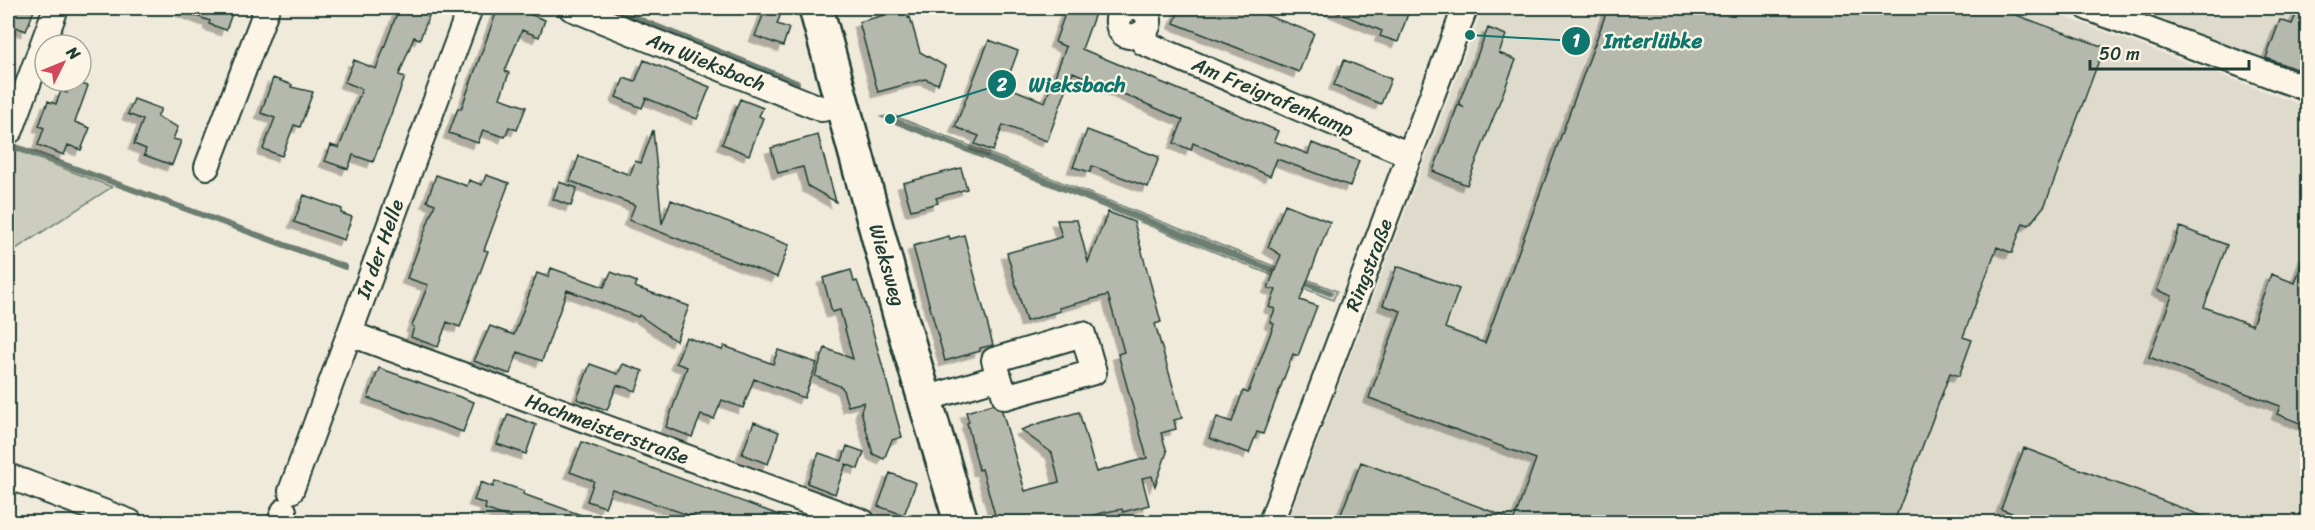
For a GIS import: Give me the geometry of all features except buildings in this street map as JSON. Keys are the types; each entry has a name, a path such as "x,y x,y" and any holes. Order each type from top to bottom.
{"street":[{"path":"11,130 56,8"},
{"path":"207,167 267,8"},
{"name":"In der Helle","path":"285,508 470,8"},
{"name":"Am Wieksbach","path":"571,8 822,109 842,104"},
{"name":"Wieksweg","path":"816,8 961,522"},
{"name":"Am Freigrafenkamp","path":"1126,8 1118,19 1119,26 1128,36 1141,35 1144,43 1410,155"},
{"path":"1140,8 1148,17 1149,24 1141,35"},
{"name":"Ringstraße","path":"1271,522 1465,8"},
{"path":"2088,8 2307,89"},
{"name":"Hachmeisterstraße","path":"351,334 863,522"},
{"path":"925,399 999,377"},
{"path":"8,476 130,522"}],"shaded area":[{"path":"1483,8 2040,8 2307,107 2306,522 1287,522"},
{"path":"2126,8 2307,8 2307,75"},
{"path":"892,115 1337,291 1333,300 881,117"},
{"path":"8,147 112,187 8,254"}],"waterway":[{"path":"611,8 797,83"},
{"path":"890,119 1282,274"},
{"path":"8,144 345,267"},
{"path":"1300,281 1330,293"}],"place":[{"name":"Interlübke","path":"1470,35"},
{"name":"Wieksbach","path":"890,119"}]}
